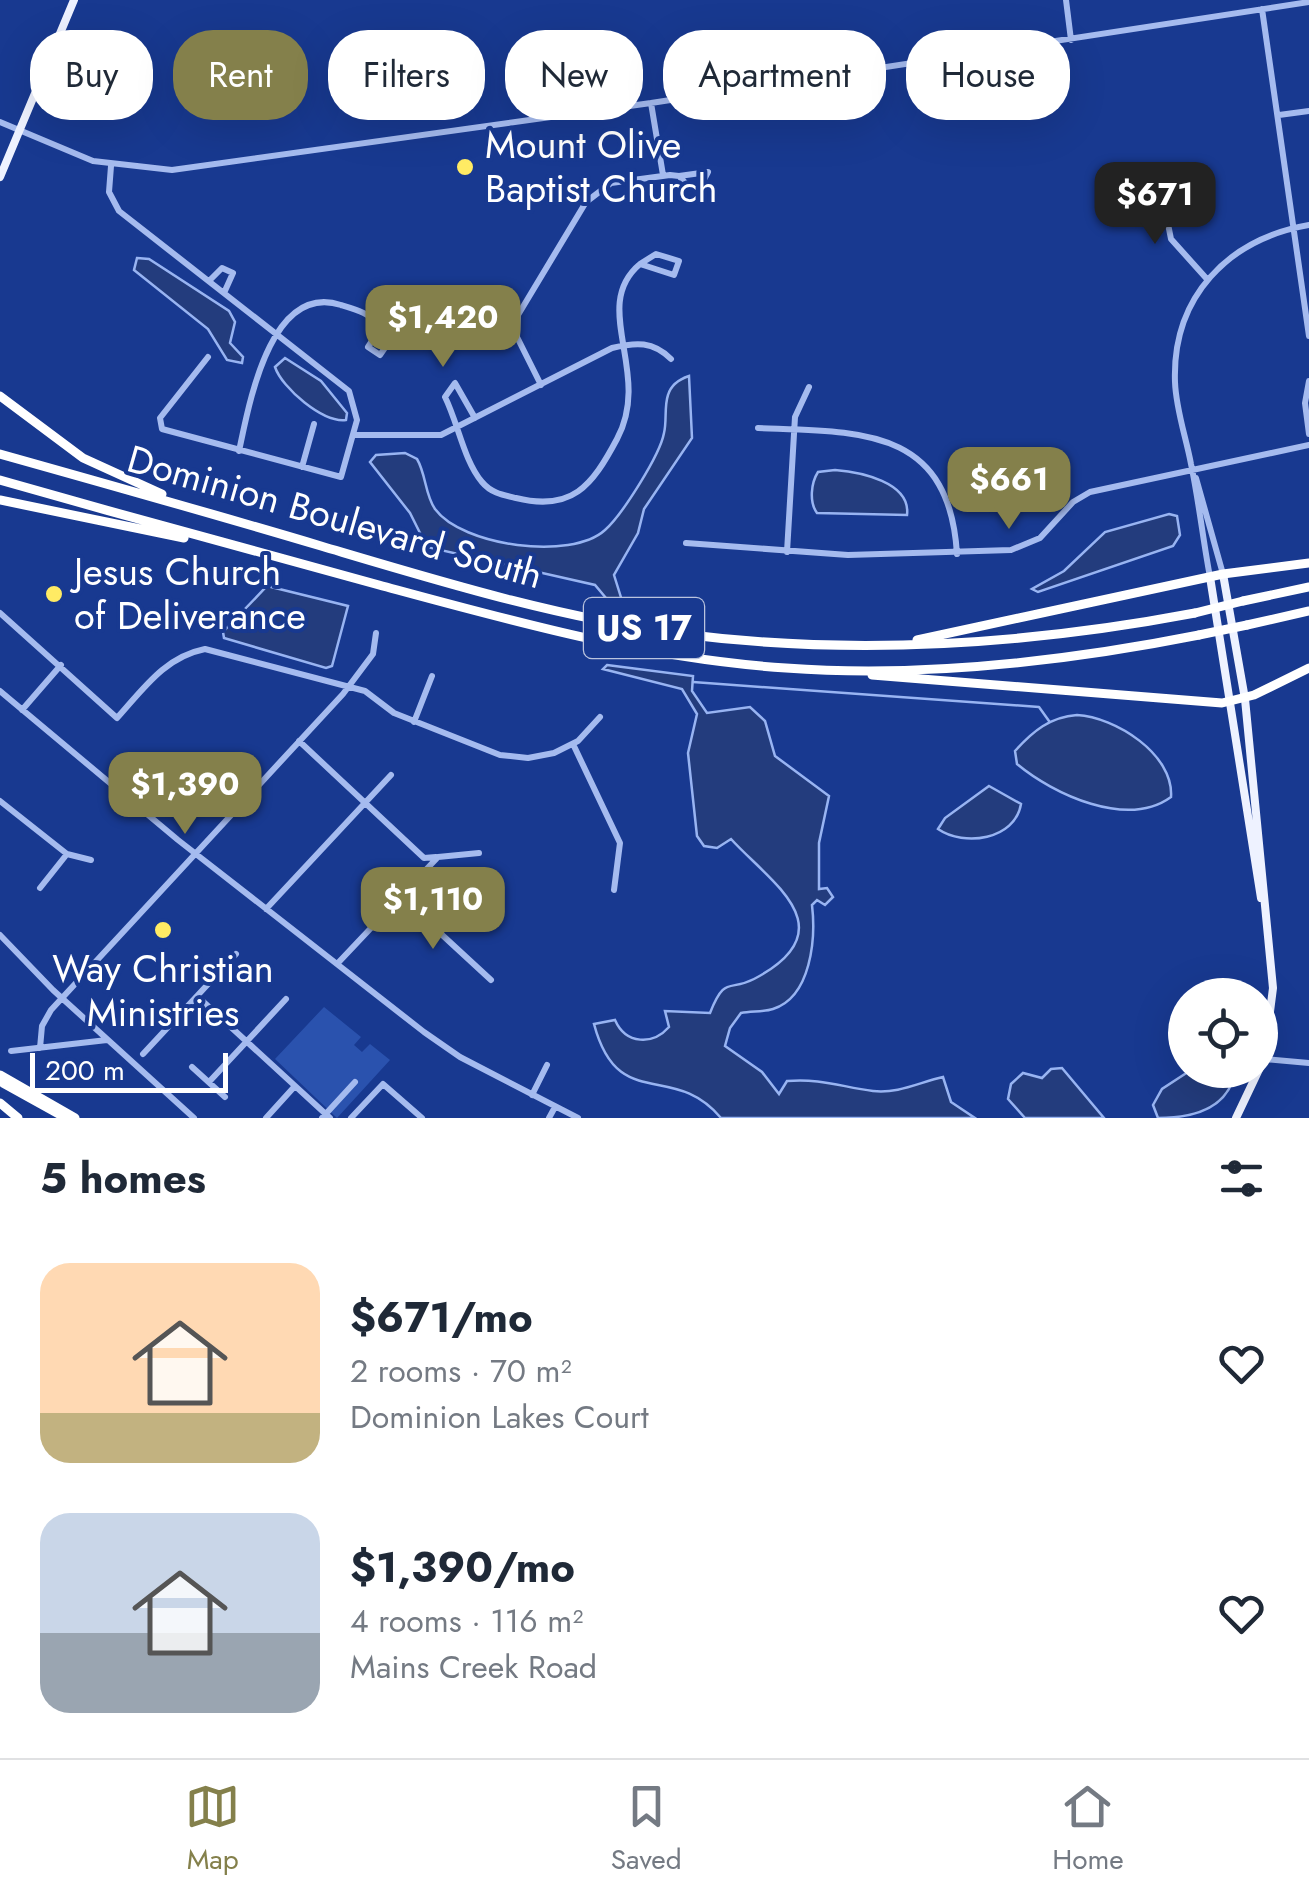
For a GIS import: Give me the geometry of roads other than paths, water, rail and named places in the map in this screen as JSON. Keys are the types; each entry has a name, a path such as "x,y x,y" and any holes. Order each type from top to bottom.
{"highway":[{"path":"0,396 83,458 206,512"},
{"name":"Dominion Boulevard South","path":"0,454 442,581 599,620 774,643 890,645 1030,639 1195,613 1309,587"},
{"name":"Dominion Boulevard South","path":"0,480 506,620 620,645 742,665 840,671 1041,661 1199,635 1309,611"},
{"path":"0,500 260,554"},
{"path":"890,645 1223,574 1309,562"},
{"path":"840,671 1232,702 1309,668"},
{"path":"0,1081 66,1118"},
{"path":"0,1081 75,1118"},
{"path":"0,1103 15,1118"},
{"path":"0,1112 15,1118"}],"main road":[{"path":"0,178 74,0"},
{"path":"1223,574 1245,699 1271,978"},
{"path":"1210,577 1268,932"},
{"path":"1236,1118 1250,1088"}],"street":[{"path":"1066,0 1071,40"},
{"path":"0,122 111,166 186,168 652,103 1309,2"},
{"path":"1262,10 1309,336"},
{"path":"652,103 663,175"},
{"path":"1280,116 1309,111"},
{"path":"111,166 109,192 119,211 349,391 357,413 341,477 168,432 159,424 208,358"},
{"path":"540,385 517,337 520,312 593,194 612,183 679,176"},
{"path":"1161,188 1172,239 1206,278"},
{"path":"1223,574 1179,410 1175,364 1182,321 1206,278 1251,242 1309,225"},
{"path":"475,418 456,383 445,398 460,426 476,474 489,490 543,504 570,498 586,486 623,426 631,384 617,303 640,264 656,254 679,261 674,275 640,264"},
{"path":"209,281 222,268 233,273 224,292"},
{"path":"238,451 258,368 301,309 321,301 369,314 381,327"},
{"path":"353,435 433,437 625,345 648,344 672,360"},
{"path":"1309,380 1305,402 1309,434"},
{"path":"788,552 794,429 798,406 809,386"},
{"path":"302,467 314,424"},
{"path":"758,428 872,435 917,457 946,495 956,554"},
{"path":"686,544 788,552 956,554 1030,545 1090,492 1192,467 1309,446"},
{"path":"1192,467 1210,577"},
{"path":"0,612 117,718 163,667 182,654 205,649 350,686 414,722 515,758 548,755 573,744 600,717"},
{"path":"40,1048 42,1026 61,998 350,686 373,654 376,633"},
{"path":"22,710 61,665"},
{"path":"414,722 432,676"},
{"path":"0,691 195,853 450,1051 578,1118"},
{"path":"299,741 424,858 479,854"},
{"path":"573,744 620,843 614,890"},
{"path":"266,909 391,775"},
{"path":"1,803 67,854 91,860"},
{"path":"40,888 67,854"},
{"path":"338,964 438,857"},
{"path":"401,897 491,980"},
{"path":"0,934 61,998 194,1118"},
{"path":"143,1054 236,954"},
{"path":"197,996 326,1117 354,1082"},
{"path":"209,1082 286,998"},
{"path":"11,1051 108,1040"},
{"path":"1278,1060 1309,1063"},
{"path":"532,1094 547,1065"},
{"path":"192,1066 225,1097"},
{"path":"351,1118 383,1084 422,1118"},
{"path":"266,1118 295,1086"},
{"path":"550,1118 556,1106"}],"waterway":[{"path":"693,682 1039,707 1049,721"}],"place":[{"name":"Mount Olive Baptist Church","path":"465,167"},
{"name":"Jesus Church of Deliverance","path":"54,594"},
{"name":"Way Christian Ministries","path":"163,930"}]}
